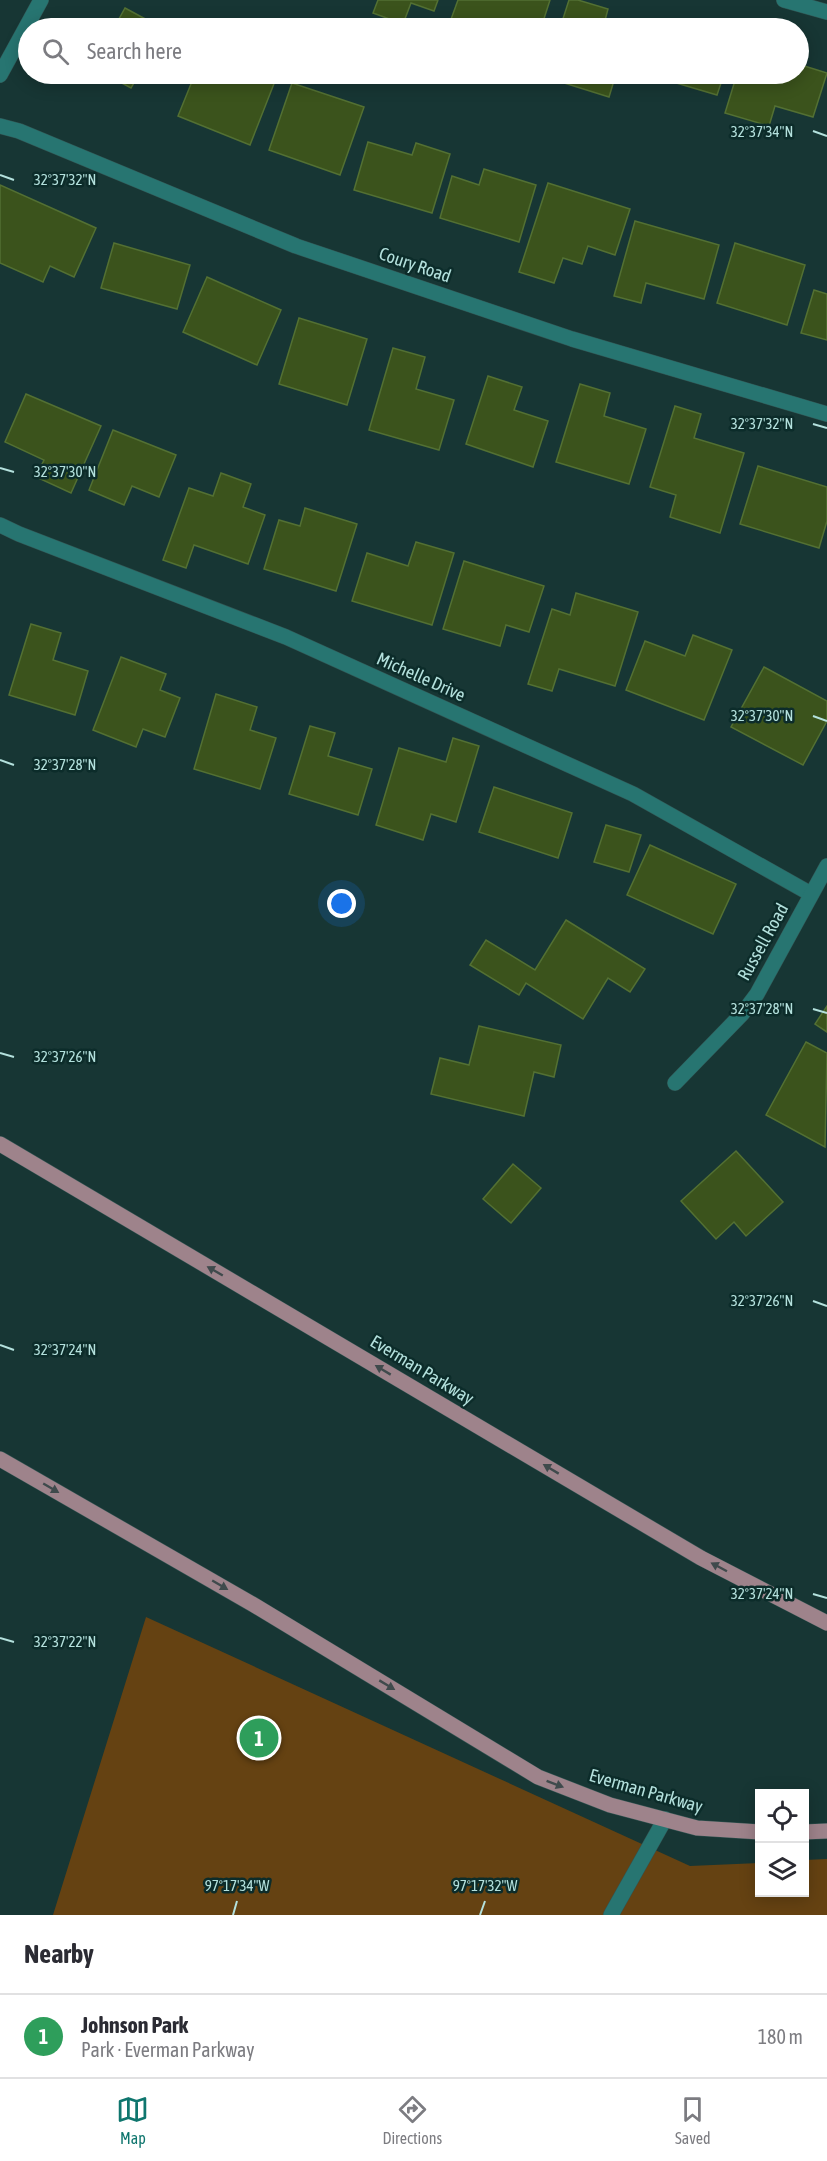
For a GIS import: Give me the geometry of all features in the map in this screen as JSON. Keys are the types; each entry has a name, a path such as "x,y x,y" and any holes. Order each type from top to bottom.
{"main road":[{"name":"Everman Parkway","path":"0,1144 701,1558 827,1623"},
{"name":"Everman Parkway","path":"0,1459 254,1605 538,1777 610,1805 697,1828 755,1832"},
{"path":"809,1832 827,1831"}],"street":[{"path":"31,18 41,0"},
{"path":"784,0 827,12"},
{"path":"0,75 18,42"},
{"name":"Coury Road","path":"0,126 19,131 297,246 572,339 827,414"},
{"name":"Michelle Drive","path":"0,525 286,637 557,760 633,795 811,894"},
{"name":"Russell Road","path":"675,1083 742,1014 757,994 827,866"},
{"path":"611,1915 665,1819"}],"shaded area":[{"path":"146,1617 690,1866 755,1863 755,1897 809,1897 809,1860 827,1859 827,1915 53,1915"}],"building":[{"path":"378,0 438,0 434,11 411,3 405,18 387,18 373,13"},
{"path":"458,0 550,0 544,18 451,18"},
{"path":"569,0 578,0 608,9 606,18 563,18"},
{"path":"125,8 144,18 120,18"},
{"path":"809,67 827,73 813,117 775,106 769,126 725,113 734,84 809,84"},
{"path":"191,84 274,84 250,145 178,116"},
{"path":"292,84 364,107 340,175 269,150"},
{"path":"567,84 613,84 609,97"},
{"path":"680,84 721,84 717,95"},
{"path":"368,142 412,155 416,143 450,154 432,213 354,190"},
{"path":"484,169 536,185 519,242 440,218 452,176 479,185"},
{"path":"548,183 630,209 615,255 588,246 582,264 563,258 554,283 519,272"},
{"path":"0,185 96,228 74,277 50,266 43,282 0,263"},
{"path":"635,221 719,245 704,299 646,283 641,303 614,296"},
{"path":"114,243 190,265 177,309 101,288"},
{"path":"735,243 805,265 787,325 717,303"},
{"path":"207,277 281,310 257,365 183,332"},
{"path":"814,290 827,294 827,340 801,333"},
{"path":"299,318 367,339 347,405 279,384"},
{"path":"393,348 425,357 416,389 454,400 439,450 369,430"},
{"path":"488,376 522,387 514,410 548,421 533,467 466,444"},
{"path":"580,384 610,393 604,416 646,429 629,484 556,462"},
{"path":"26,394 101,426 71,493 36,477 44,460 5,442"},
{"path":"675,406 701,414 694,438 744,453 720,533 670,517 676,495 650,487"},
{"path":"113,430 176,455 159,497 132,486 124,505 89,490"},
{"path":"758,466 827,487 827,521 819,548 740,524"},
{"path":"221,473 251,484 243,507 265,515 248,564 194,545 186,568 163,560 189,488 213,496"},
{"path":"305,508 357,524 336,591 264,569 279,520 300,526"},
{"path":"416,542 454,553 432,625 352,601 367,553 408,566"},
{"path":"464,561 544,586 529,632 506,625 500,646 443,629"},
{"path":"576,593 638,612 615,686 559,669 552,691 528,684 552,609 570,615"},
{"path":"31,624 61,633 53,660 88,671 75,715 9,695"},
{"path":"693,635 732,650 704,720 626,690 645,641 685,656"},
{"path":"121,657 166,674 160,690 180,698 165,737 143,729 136,747 93,730"},
{"path":"764,667 827,701 827,721 803,765 731,727"},
{"path":"216,694 257,707 250,730 276,738 260,789 194,769"},
{"path":"310,726 335,733 328,756 372,769 358,815 289,794"},
{"path":"453,738 479,746 456,822 431,814 423,840 376,825 399,748 446,762"},
{"path":"494,787 572,813 558,858 479,832"},
{"path":"606,825 641,835 629,872 594,862"},
{"path":"650,845 736,884 713,934 627,895"},
{"path":"566,920 645,969 630,992 608,978 583,1019 526,983 519,995 470,965 486,940 535,970"},
{"path":"827,1006 827,1032 815,1024"},
{"path":"479,1026 561,1045 554,1077 534,1072 524,1116 431,1094 440,1058 469,1065"},
{"path":"806,1042 827,1053 825,1147 766,1115"},
{"path":"736,1151 783,1202 746,1236 734,1222 716,1239 681,1201"},
{"path":"513,1164 541,1188 511,1223 483,1199"}],"place":[{"name":"Johnson Park","path":"259,1738"}]}
